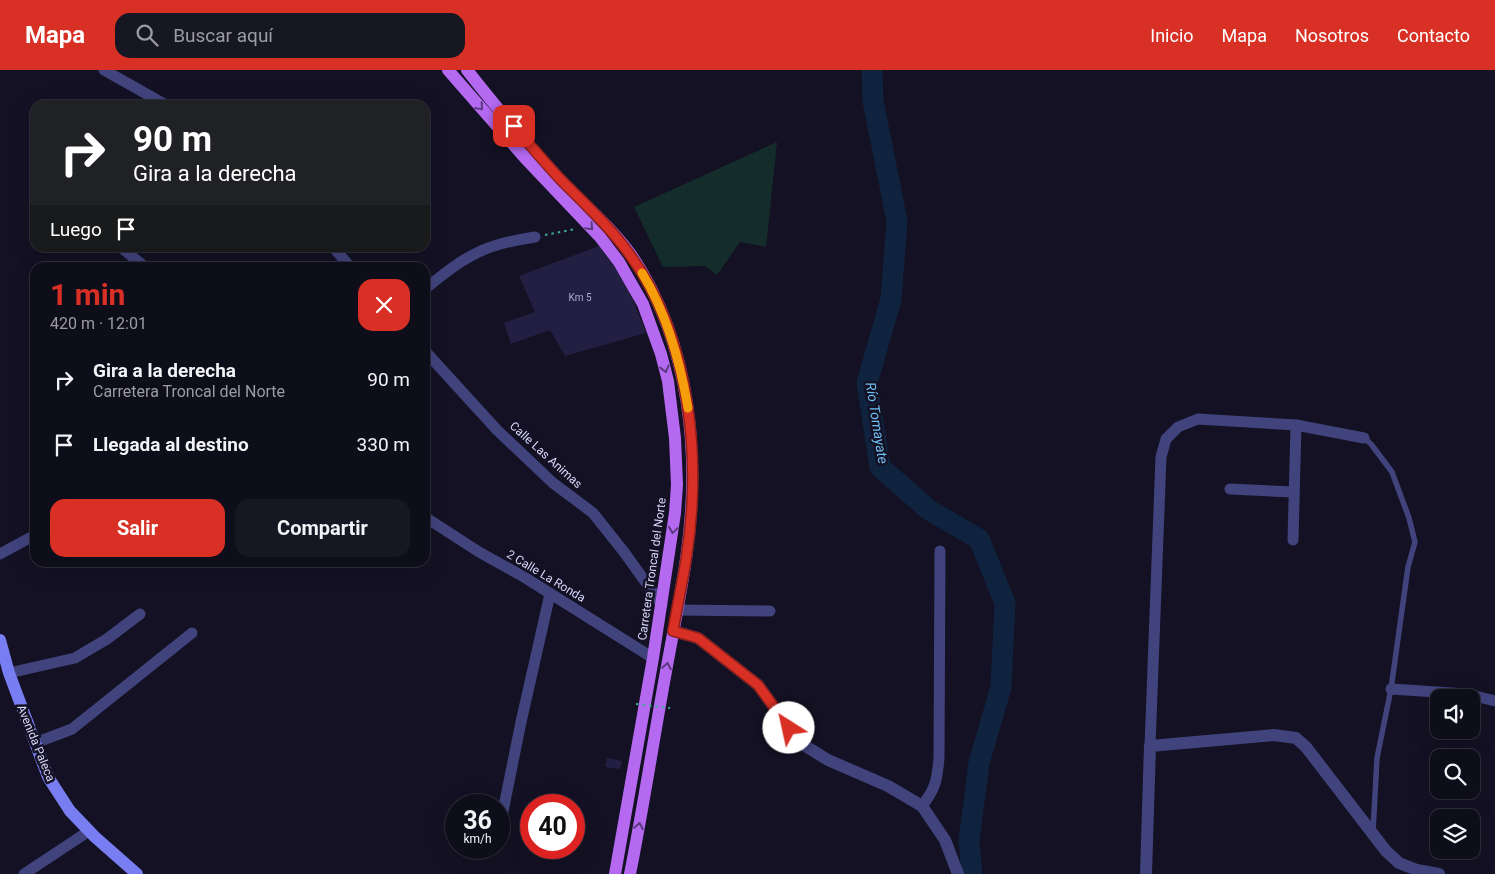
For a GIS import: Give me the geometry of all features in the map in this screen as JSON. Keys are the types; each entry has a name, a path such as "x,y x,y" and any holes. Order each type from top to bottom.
{"main road":[{"name":"Carretera Troncal del Norte","path":"448,70 589,226 619,262 635,288 661,354 668,381 675,438 677,485 675,514 662,605 615,874"},
{"path":"467,70 490,100 548,166 614,233 631,256 662,312 675,348 684,389 692,455 692,490 686,559 630,874"},
{"name":"Avenida Paleca","path":"0,640 9,673 48,777 70,811 89,831 137,874"}],"street":[{"path":"104,70 157,100"},
{"path":"430,285 454,265 476,253 496,245 535,237"},
{"path":"127,252 139,262"},
{"path":"337,252 346,262"},
{"name":"Calle Las Animas","path":"430,356 497,430 553,483 593,513 662,605"},
{"path":"1146,874 1161,457 1166,440 1178,427 1198,419 1296,424 1364,438"},
{"path":"1293,540 1296,424"},
{"path":"1230,489 1293,492"},
{"name":"2 Calle La Ronda","path":"430,520 653,658"},
{"path":"0,554 30,538"},
{"path":"922,806 932,792 937,778 939,758 940,551"},
{"path":"506,794 550,594"},
{"path":"677,610 770,611"},
{"path":"9,673 75,658 108,639 140,614"},
{"path":"673,631 698,638 758,685 799,742 828,760 888,786 922,806 945,840 958,874"},
{"path":"35,743 72,729 192,633"},
{"path":"1391,689 1467,694 1495,701"},
{"path":"1150,746 1274,735 1296,738 1306,748 1386,851 1400,863 1417,870 1439,874"},
{"path":"24,874 89,831"}],"lane":[{"path":"1364,438 1371,444 1392,472 1409,518 1415,542 1408,567 1391,689 1377,758 1372,834"}],"path":[{"path":"535,237 589,226"},
{"path":"636,704 670,708"}],"green space":[{"path":"777,142 766,247 740,242 717,275 705,266 663,267 634,207"}],"building":[{"path":"599,246 626,282 646,333 565,356 550,330 511,344 504,323 535,312 519,276"},
{"path":"607,758 622,761 620,769 605,767"}],"waterway":[{"name":"Río Tomayate","path":"872,70 873,101 897,221 891,299 867,383 880,467 929,510 979,539 1005,603 1001,687 979,763 969,841 972,874"}],"slow traffic":[{"path":"642,273 662,312 675,348 688,408"}],"route":[{"path":"514,126 548,166 614,233 631,256 654,295 675,348 688,410 692,455 692,490 686,559 673,631 698,638 758,685 789,728"}]}
